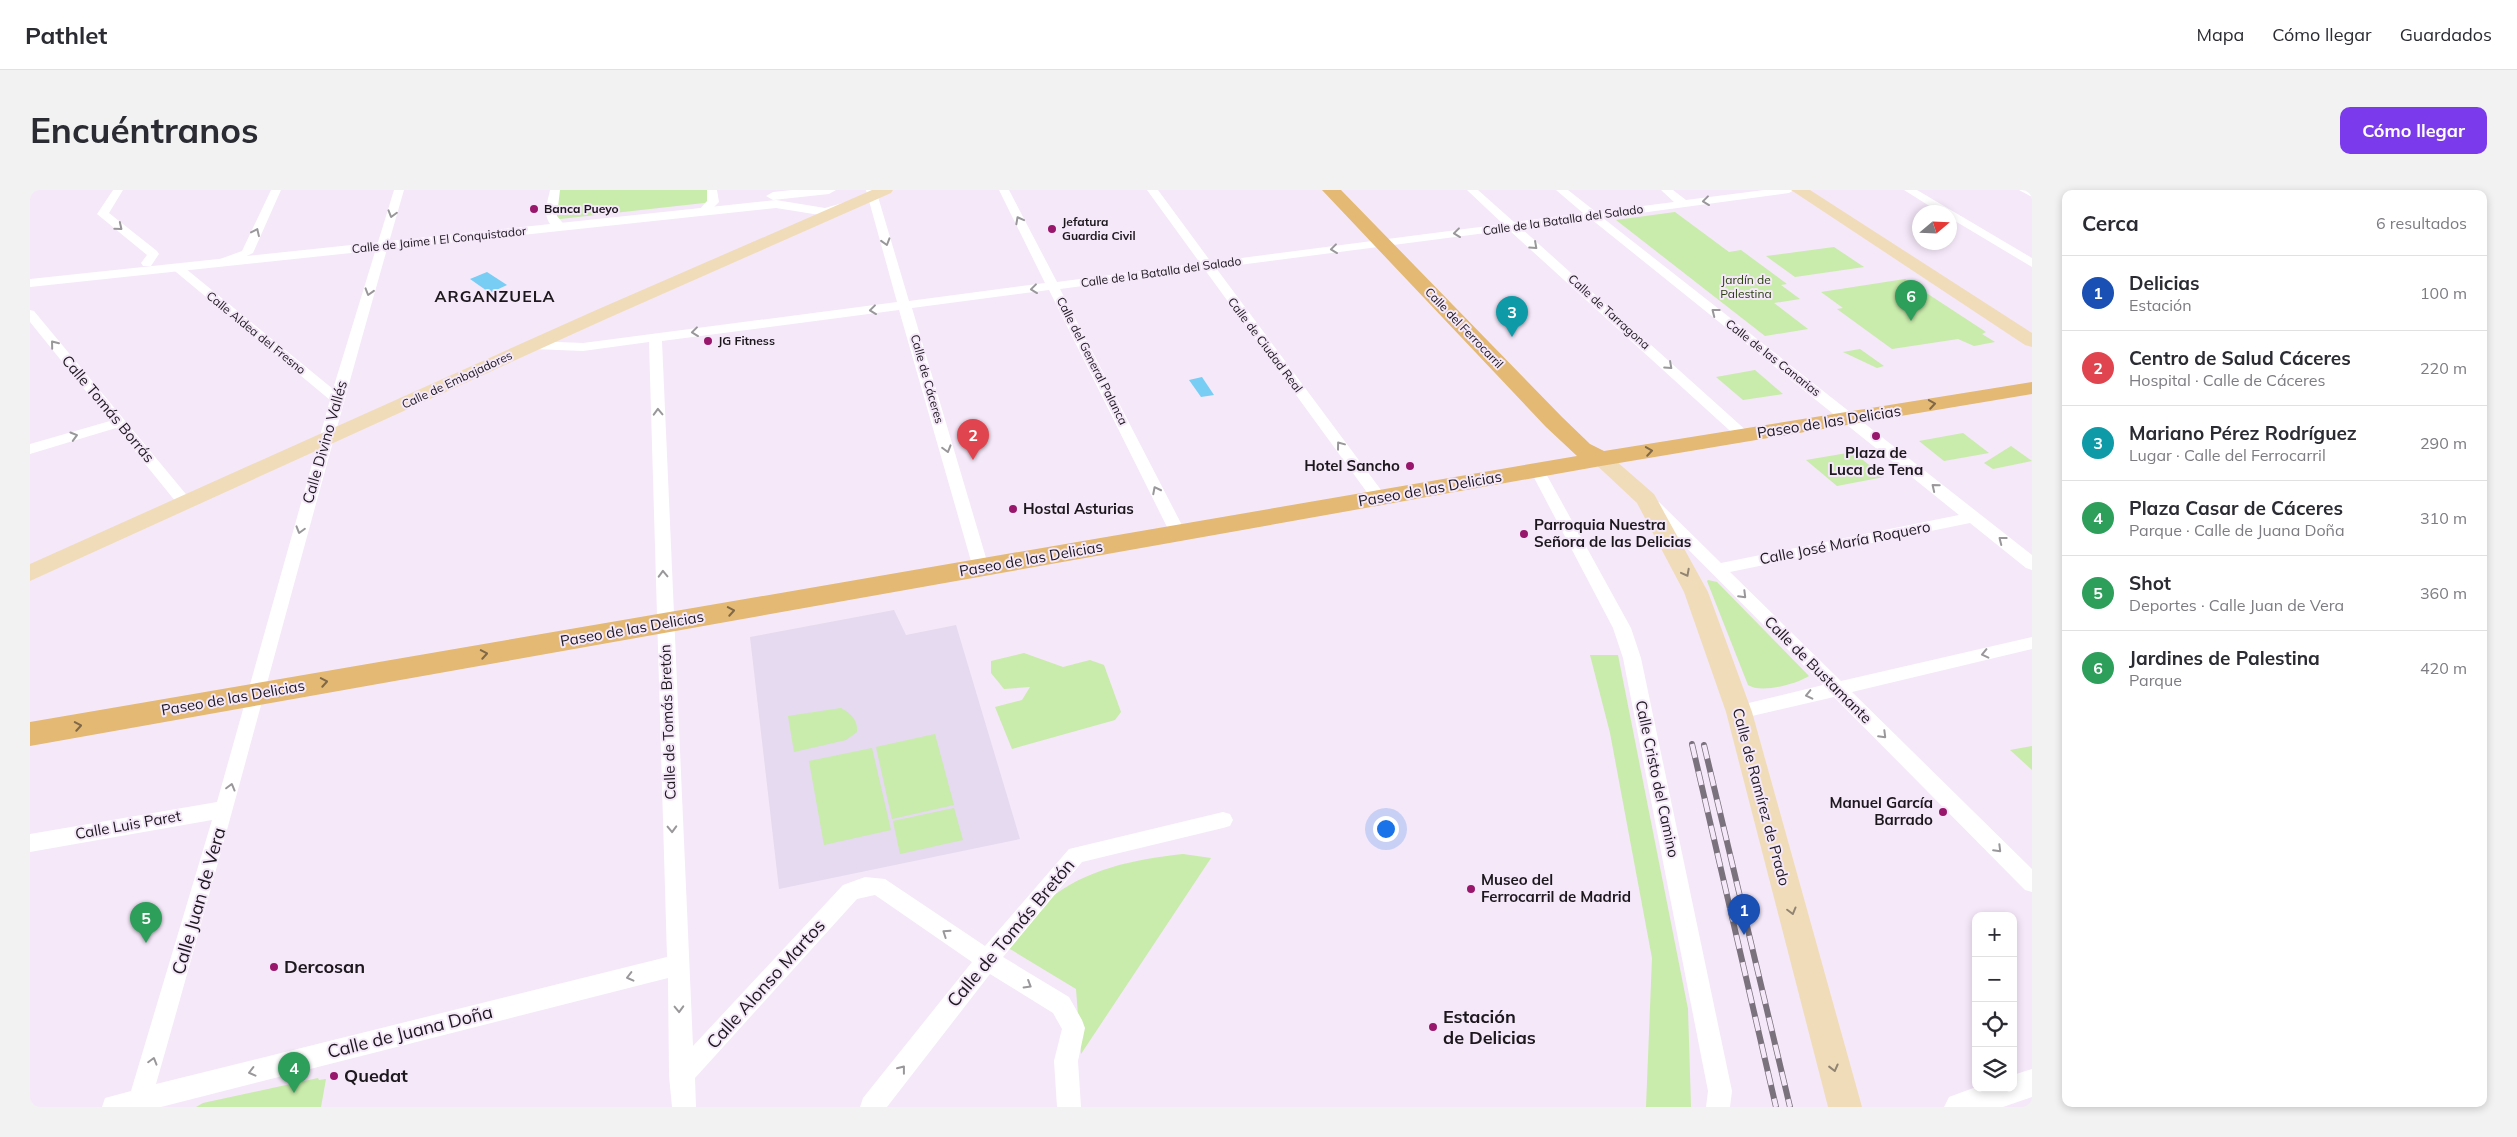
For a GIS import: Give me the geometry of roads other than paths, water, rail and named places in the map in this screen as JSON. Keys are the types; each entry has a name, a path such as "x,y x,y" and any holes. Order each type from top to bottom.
{"main road":[{"name":"Calle del Ferrocarril","path":"1331,190 1554,422 1582,449 1601,459"},
{"path":"1799,190 2032,342"},
{"name":"Calle de Embajadores","path":"327,433 533,345 846,206 871,191"},
{"name":"Calle de Embajadores","path":"30,560 182,498 814,211 871,191"},
{"name":"Paseo de las Delicias","path":"30,734 1537,470 2032,388"},
{"name":"Calle de Bustamante","path":"1601,459 1646,499"},
{"name":"Calle de Embajadores","path":"30,573 182,498"},
{"name":"Calle de Ramírez de Prado","path":"1646,499 1696,592 1738,712 1844,1107"}],"street":[{"path":"118,190 103,214 153,254 147,263"},
{"path":"224,262 247,253 276,190"},
{"name":"Calle Divino Vallés","path":"256,694 336,399 399,190"},
{"path":"555,190 556,223"},
{"name":"Calle de Jaime I El Conquistador","path":"30,283 556,223 710,201 829,190"},
{"name":"Calle del General Palanca","path":"1004,190 1178,533"},
{"name":"Calle de Ciudad Real","path":"1152,190 1379,498"},
{"name":"Calle de Tarragona","path":"1472,190 1744,436"},
{"name":"Calle de las Canarias","path":"1561,190 2032,564"},
{"path":"1666,190 1684,204"},
{"name":"Calle de la Batalla del Salado","path":"533,345 583,347 1789,190"},
{"path":"1909,190 1934,205"},
{"path":"2024,190 2032,194"},
{"name":"Calle de Cáceres","path":"871,191 981,568"},
{"name":"Calle de Jaime I El Conquistador","path":"710,201 776,204 826,212 846,206"},
{"path":"1957,218 2032,264"},
{"name":"Calle de Jaime I El Conquistador","path":"30,276 247,253 384,242"},
{"name":"Calle Aldea del Fresno","path":"176,267 336,399"},
{"name":"Calle Tomás Borrás","path":"30,314 118,423 182,498"},
{"name":"Calle de Tomás Bretón","path":"655,337 681,1076 684,1107"},
{"path":"30,449 118,423"},
{"name":"Calle Cristo del Camino","path":"1537,470 1622,628 1632,658 1720,1091 1718,1107"},
{"name":"Calle de Bustamante","path":"1646,499 2032,884"},
{"name":"Calle José María Roquero","path":"1717,569 1973,517"},
{"path":"1738,712 2032,643"},
{"name":"Calle Juan de Vera","path":"139,1104 225,809 256,694"},
{"name":"Calle Luis Paret","path":"30,843 225,809"},
{"name":"Calle de Tomás Bretón","path":"872,1107 987,960 1076,855 1223,820"},
{"name":"Calle Alonso Martos","path":"681,1076 850,892 865,886 878,886 987,960"},
{"path":"987,960 1061,1005 1074,1028 1066,1061 1069,1107"},
{"name":"Calle de Juana Doña","path":"114,1107 139,1104 678,965"},
{"path":"1959,1107 2032,1083"}],"water":[{"path":"487,272 507,285 490,293 470,279"},
{"path":"1202,377 1214,395 1201,397 1189,380"}],"railway":[{"path":"1692,744 1776,1107"},
{"path":"1704,745 1790,1107"}],"place":[{"name":"Banca Pueyo","path":"534,209"},
{"name":"Jefatura Guardia Civil","path":"1052,229"},
{"name":"Jardines de Palestina","path":"1911,321"},
{"name":"Mariano Pérez Rodríguez","path":"1512,337"},
{"name":"JG Fitness","path":"708,341"},
{"name":"Plaza de Luca de Tena","path":"1876,436"},
{"name":"Centro de Salud Cáceres","path":"973,460"},
{"name":"Hotel Sancho","path":"1410,466"},
{"name":"Hostal Asturias","path":"1013,509"},
{"name":"Parroquia Nuestra Señora de las Delicias","path":"1524,534"},
{"name":"Manuel García Barrado","path":"1943,812"},
{"name":"Museo del Ferrocarril de Madrid","path":"1471,889"},
{"name":"Delicias","path":"1744,935"},
{"name":"Shot","path":"146,943"},
{"name":"Dercosan","path":"274,967"},
{"name":"Estación de Delicias","path":"1433,1027"},
{"name":"Quedat","path":"334,1076"},
{"name":"Plaza Casar de Cáceres","path":"294,1093"}],"district":[{"name":"ARGANZUELA","path":"495,296"}],"park label":[{"name":"Jardín de Palestina","path":"1746,287"}]}
